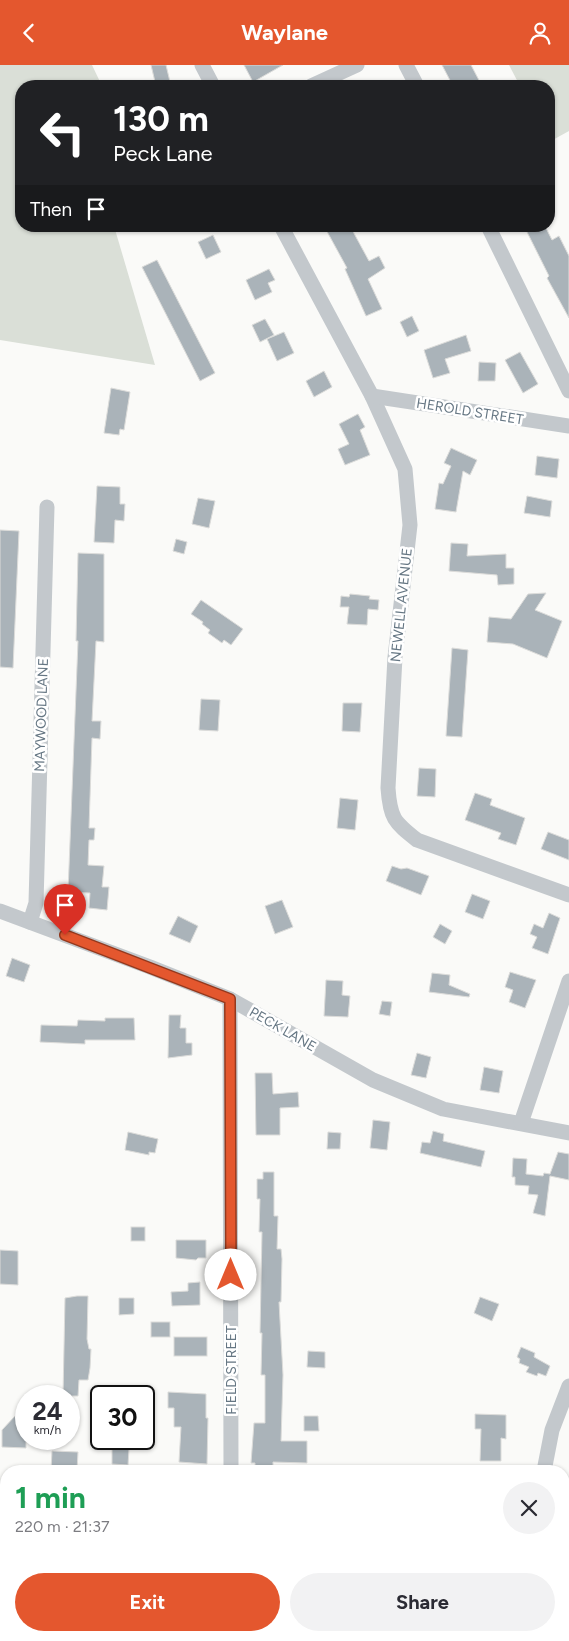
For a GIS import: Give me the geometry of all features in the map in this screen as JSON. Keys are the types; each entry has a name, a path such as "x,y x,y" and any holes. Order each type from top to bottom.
{"street":[{"path":"202,65 210,80"},
{"path":"324,80 357,65"},
{"path":"406,65 414,80"},
{"name":"NEWELL AVENUE","path":"284,232 372,396 405,469 410,525 395,657 388,788 389,807 397,824 417,840 569,895"},
{"path":"491,232 569,391"},
{"name":"HEROLD STREET","path":"372,396 569,426"},
{"name":"MAYWOOD LANE","path":"30,922 36,903 47,507"},
{"name":"PECK LANE","path":"0,911 230,999 373,1081 443,1109 569,1133"},
{"path":"521,1123 569,981"},
{"name":"FIELD STREET","path":"230,999 231,1465"},
{"path":"545,1465 552,1430 569,1386"}],"shaded area":[{"path":"0,65 92,65 99,80 15,80 15,232 116,232 155,365 0,340"},
{"path":"509,65 569,65 569,131 555,139 555,80 517,80"}],"building":[{"path":"151,65 166,65 170,80 155,80"},
{"path":"244,65 283,65 257,80 252,80"},
{"path":"442,65 471,65 479,80 450,80"},
{"path":"327,232 353,232 369,261 379,256 385,268 368,279 382,309 366,316 345,269 347,268"},
{"path":"527,232 548,232 552,240 559,236 569,256 569,318 547,278 549,276"},
{"path":"213,235 221,252 206,259 198,242"},
{"path":"157,260 215,373 200,381 142,267"},
{"path":"269,269 275,280 268,283 272,292 255,300 246,280"},
{"path":"412,316 419,331 407,337 400,322"},
{"path":"265,319 274,335 260,342 252,325"},
{"path":"284,332 294,353 277,361 267,339"},
{"path":"466,335 471,351 445,359 450,373 433,378 424,350"},
{"path":"520,352 538,384 523,393 505,360"},
{"path":"479,362 496,363 495,381 478,381"},
{"path":"324,371 332,387 314,397 306,381"},
{"path":"111,388 130,392 124,430 120,429 119,435 104,433"},
{"path":"358,414 365,427 360,430 370,455 345,465 338,449 349,444 339,424"},
{"path":"451,448 477,460 470,475 463,471 456,512 435,509 439,483 443,484 451,466 444,463"},
{"path":"537,456 559,459 557,478 535,475"},
{"path":"97,486 120,487 120,504 125,504 124,521 115,520 114,543 94,542"},
{"path":"527,496 552,501 550,517 524,513"},
{"path":"198,498 215,501 209,528 192,524"},
{"path":"0,530 19,531 13,668 0,667"},
{"path":"176,539 187,542 184,554 173,551"},
{"path":"451,543 468,544 467,556 506,554 506,568 514,568 514,584 498,585 497,575 449,571"},
{"path":"78,553 104,554 104,642 96,641 92,721 101,721 100,739 92,738 89,828 95,828 94,840 89,840 88,865 104,866 102,887 109,887 107,910 89,908 90,893 68,892 78,641 76,641"},
{"path":"546,593 535,610 562,621 547,658 513,644 487,642 489,617 511,619 528,594"},
{"path":"350,594 370,596 369,599 379,600 378,610 368,609 367,625 347,624 349,607 340,607 341,596 349,597"},
{"path":"201,600 243,629 231,645 224,640 222,643 208,633 210,630 202,624 203,622 191,614"},
{"path":"452,648 468,650 462,737 446,736"},
{"path":"201,699 220,700 218,731 199,730"},
{"path":"343,703 362,703 360,732 342,731"},
{"path":"419,768 436,769 435,797 417,796"},
{"path":"475,793 492,799 490,805 525,818 516,845 498,839 501,833 465,820"},
{"path":"340,798 358,800 355,830 337,828"},
{"path":"548,832 569,840 569,860 541,849"},
{"path":"392,866 401,869 407,868 429,876 421,895 386,881"},
{"path":"472,894 490,901 483,919 465,912"},
{"path":"282,900 293,927 275,934 265,906"},
{"path":"549,913 560,918 548,954 532,948 537,937 530,934 534,924 543,928"},
{"path":"178,916 198,926 190,943 169,934"},
{"path":"440,924 452,931 445,944 433,937"},
{"path":"12,958 30,965 24,982 6,976"},
{"path":"510,972 536,980 525,1008 509,1002 513,990 505,987"},
{"path":"432,973 450,975 449,985 470,994 469,997 429,992"},
{"path":"326,980 343,981 342,995 350,996 348,1017 324,1016"},
{"path":"382,1001 392,1002 390,1016 379,1014"},
{"path":"169,1015 181,1015 180,1028 186,1028 186,1043 192,1043 192,1055 168,1058"},
{"path":"105,1018 134,1018 135,1040 85,1040 85,1044 40,1042 41,1025 77,1026 78,1020 105,1021"},
{"path":"417,1053 431,1057 426,1078 411,1075"},
{"path":"484,1067 503,1071 499,1093 480,1090"},
{"path":"255,1073 272,1073 273,1094 298,1092 299,1107 280,1108 280,1135 256,1135"},
{"path":"373,1120 390,1122 387,1150 370,1148"},
{"path":"433,1131 444,1134 443,1141 485,1151 481,1167 420,1153 422,1142 430,1143"},
{"path":"128,1132 158,1139 155,1153 149,1152 149,1155 125,1150"},
{"path":"328,1132 341,1133 340,1149 327,1149"},
{"path":"558,1152 569,1154 569,1180 550,1176 545,1216 533,1213 538,1195 528,1194 529,1186 515,1185 515,1177 512,1177 513,1158 527,1159 526,1174 543,1176 544,1173 550,1174"},
{"path":"263,1172 274,1172 274,1216 278,1216 277,1249 281,1249 282,1259 281,1302 279,1302 283,1375 281,1441 307,1441 307,1463 273,1462 273,1465 255,1465 255,1463 251,1463 254,1423 265,1423 265,1375 261,1375 262,1333 260,1333 262,1232 259,1232 260,1199 257,1199 257,1179 263,1179"},
{"path":"131,1227 145,1227 145,1241 131,1241"},
{"path":"176,1240 206,1240 206,1258 198,1258 196,1260 176,1258"},
{"path":"0,1250 18,1251 18,1285 0,1284"},
{"path":"200,1282 200,1305 172,1306 171,1292 188,1291 188,1283"},
{"path":"88,1296 87,1339 89,1349 91,1349 90,1368 88,1380 79,1380 79,1385 63,1385 65,1298"},
{"path":"480,1297 499,1304 492,1321 474,1313"},
{"path":"119,1298 134,1298 134,1314 119,1315"},
{"path":"151,1322 170,1322 170,1337 151,1337"},
{"path":"174,1337 207,1337 207,1356 174,1356"},
{"path":"521,1347 535,1353 534,1357 550,1366 546,1376 538,1373 537,1376 526,1372 529,1367 519,1363 520,1359 517,1357"},
{"path":"308,1351 325,1352 325,1368 307,1367"},
{"path":"168,1392 206,1394 206,1418 208,1418 207,1464 179,1462 181,1427 174,1427 174,1408 168,1408"},
{"path":"475,1414 506,1415 506,1439 501,1438 501,1461 480,1461 481,1429 475,1429"},
{"path":"15,1416 15,1448 2,1447 2,1430"},
{"path":"304,1416 318,1416 319,1431 304,1431"},
{"path":"112,1450 129,1450 128,1465 112,1464"},
{"path":"52,1451 78,1452 77,1465 51,1465"}],"route":[{"path":"65,935 230,999 231,1275"}]}
